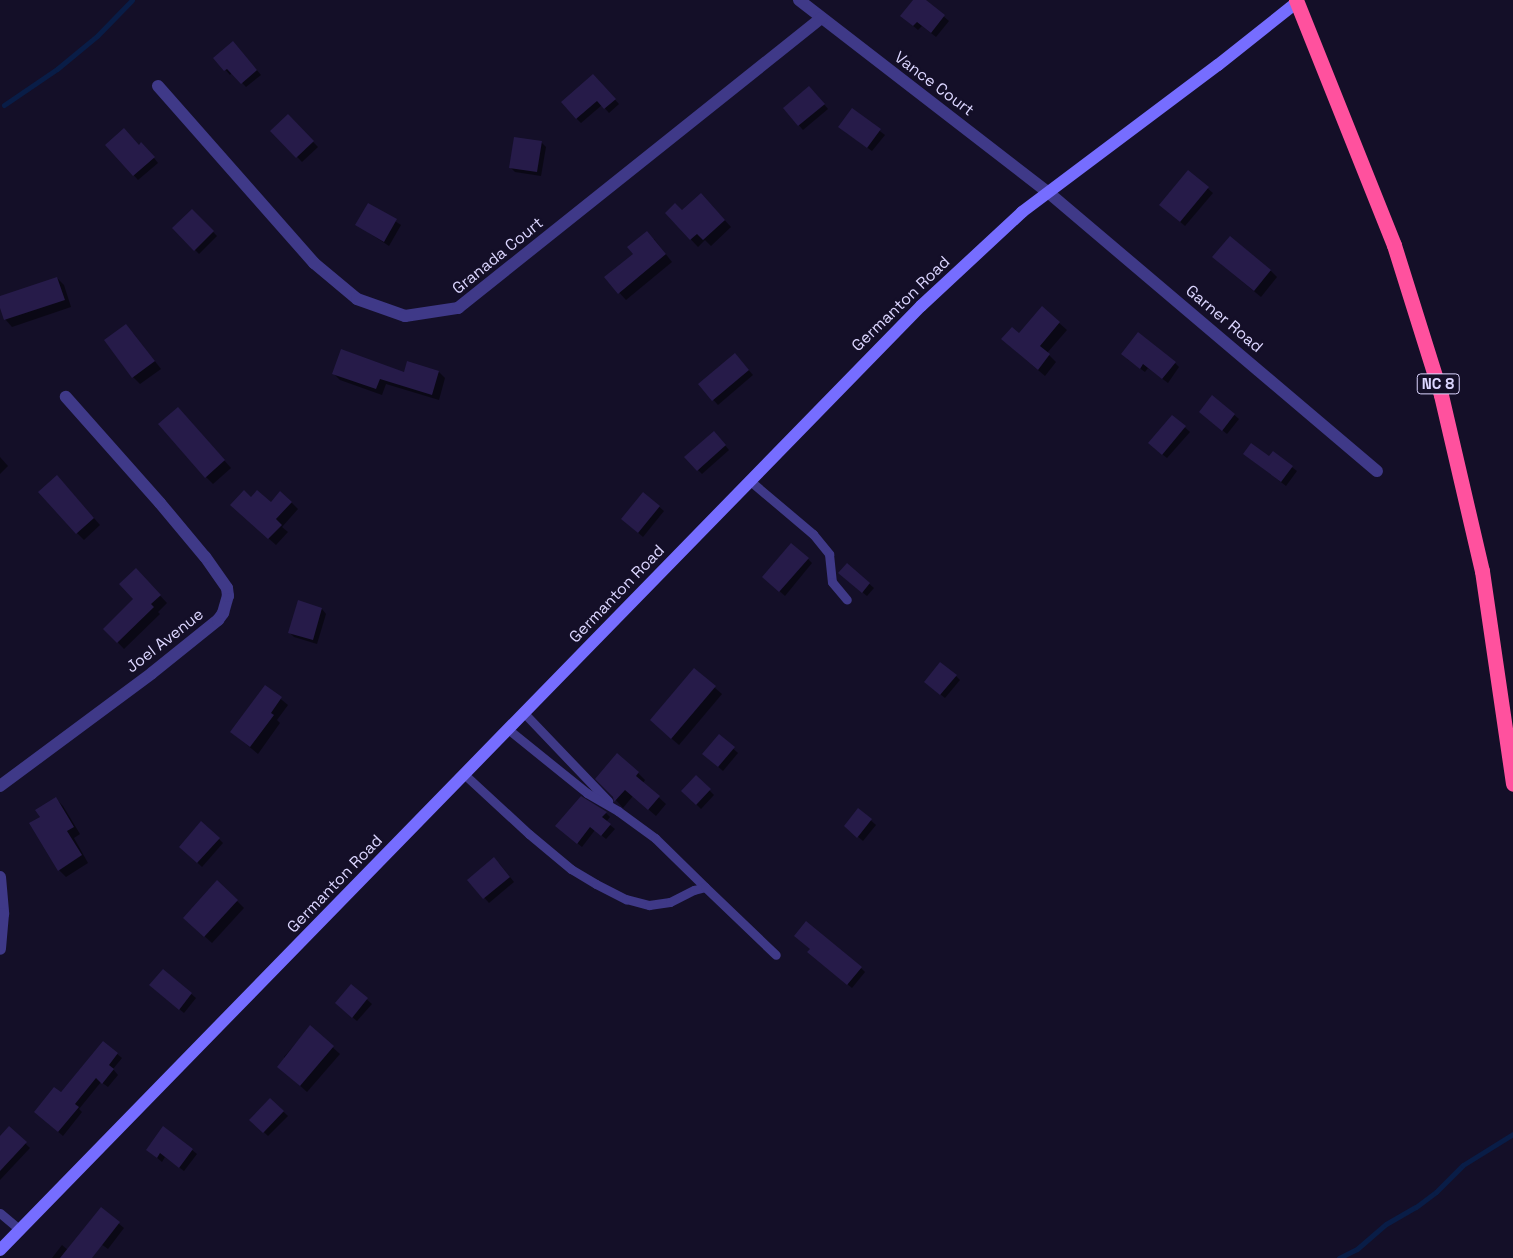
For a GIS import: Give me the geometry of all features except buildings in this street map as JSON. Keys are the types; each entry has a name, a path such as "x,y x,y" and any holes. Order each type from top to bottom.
{"highway":[{"name":"NC 8","path":"1296,2 1394,246 1441,395 1482,570 1513,784"}],"main road":[{"name":"Germanton Road","path":"0,1250 509,730 749,480 921,306 1022,212 1296,2"}],"street":[{"name":"Vance Court","path":"799,0 1049,193"},
{"name":"Granada Court","path":"158,86 314,263 356,299 405,316 458,308 821,18"},
{"name":"Garner Road","path":"1049,193 1377,470"},
{"name":"Joel Avenue","path":"0,786 152,673 218,620 223,613 228,596 227,588 160,503 66,398"},
{"path":"0,878 4,914 0,949"}],"lane":[{"path":"749,480 813,534 829,554 832,582 847,600"},
{"path":"524,713 618,811"},
{"path":"509,730 587,793 618,811 655,838 776,955"},
{"path":"464,775 571,869 626,899 649,905 670,902 694,890 705,887"},
{"path":"0,1213 20,1230"}],"waterway":[{"path":"4,105 57,69 97,36 132,0"},
{"path":"1339,1258 1357,1249 1386,1224 1416,1207 1436,1192 1463,1165 1513,1134"}]}
